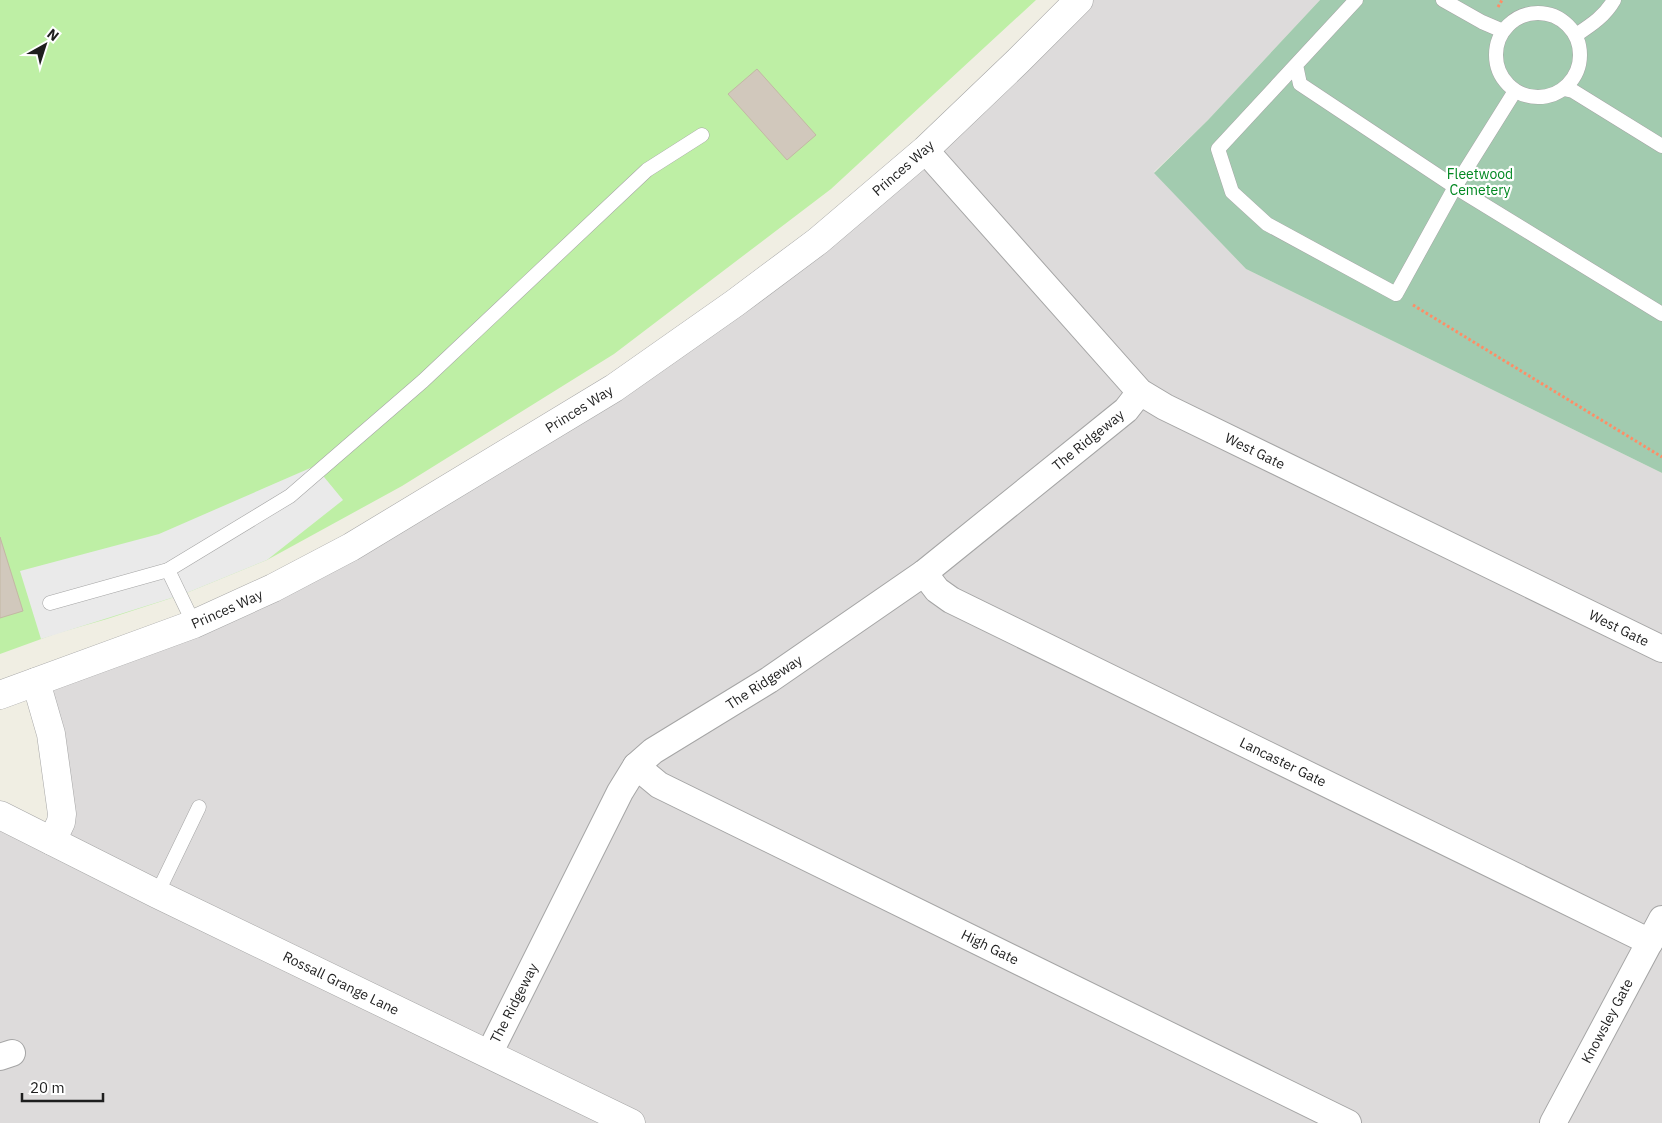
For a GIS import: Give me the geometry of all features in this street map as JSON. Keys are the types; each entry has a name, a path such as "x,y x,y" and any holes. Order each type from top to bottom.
{"street":[{"name":"Princes Way","path":"0,696 194,624 273,588 351,547 614,388 735,304 818,241 925,150 1079,0"},
{"name":"West Gate","path":"925,150 1140,392 1174,411 1662,649"},
{"name":"The Ridgeway","path":"489,1054 620,792 636,766 653,751 769,680 924,573 1126,410 1140,392"},
{"name":"Lancaster Gate","path":"924,573 937,590 951,600 1650,942"},
{"path":"36,682 51,734 62,814 61,822 52,840"},
{"name":"High Gate","path":"636,766 659,785 1348,1123"},
{"name":"Rossall Grange Lane","path":"0,815 157,894 631,1123"},
{"name":"Knowsley Gate","path":"1553,1123 1662,919"}],"lane":[{"path":"1356,0 1218,149 1232,192 1267,224 1396,294 1455,187 1515,91"},
{"path":"1443,0 1482,22 1503,31"},
{"path":"1576,35 1595,23 1610,8 1614,0"},
{"path":"1536,12 1557,17 1566,23 1576,35 1581,53 1578,71 1564,89 1555,94 1540,97 1515,91 1503,78 1496,62 1497,46 1503,31 1514,20 1536,12"},
{"path":"1296,65 1300,84 1455,187 1662,314"},
{"path":"1564,89 1573,91 1662,146"},
{"path":"50,603 168,570 290,496 423,381 647,170 702,135"},
{"path":"168,570 194,624"},
{"path":"157,894 199,806"}],"path":[{"path":"1396,294 1662,456"}],"shaded area":[{"path":"1079,0 1320,0 1208,120 1154,172 1246,269 1662,473 1662,1123 0,1123 0,815 52,840 36,682 273,588 735,303"},
{"path":"315,466 343,500 267,560 184,594 41,639 20,571 159,534"}],"green space":[{"path":"0,0 1036,0 831,189 614,354 402,486 267,560 184,594 55,634 0,654"},
{"name":"Fleetwood Cemetery","path":"1320,0 1662,0 1662,473 1246,269 1154,173 1208,120"}],"building":[{"path":"757,69 816,135 787,160 728,94"},
{"path":"0,537 23,611 0,618"}]}
